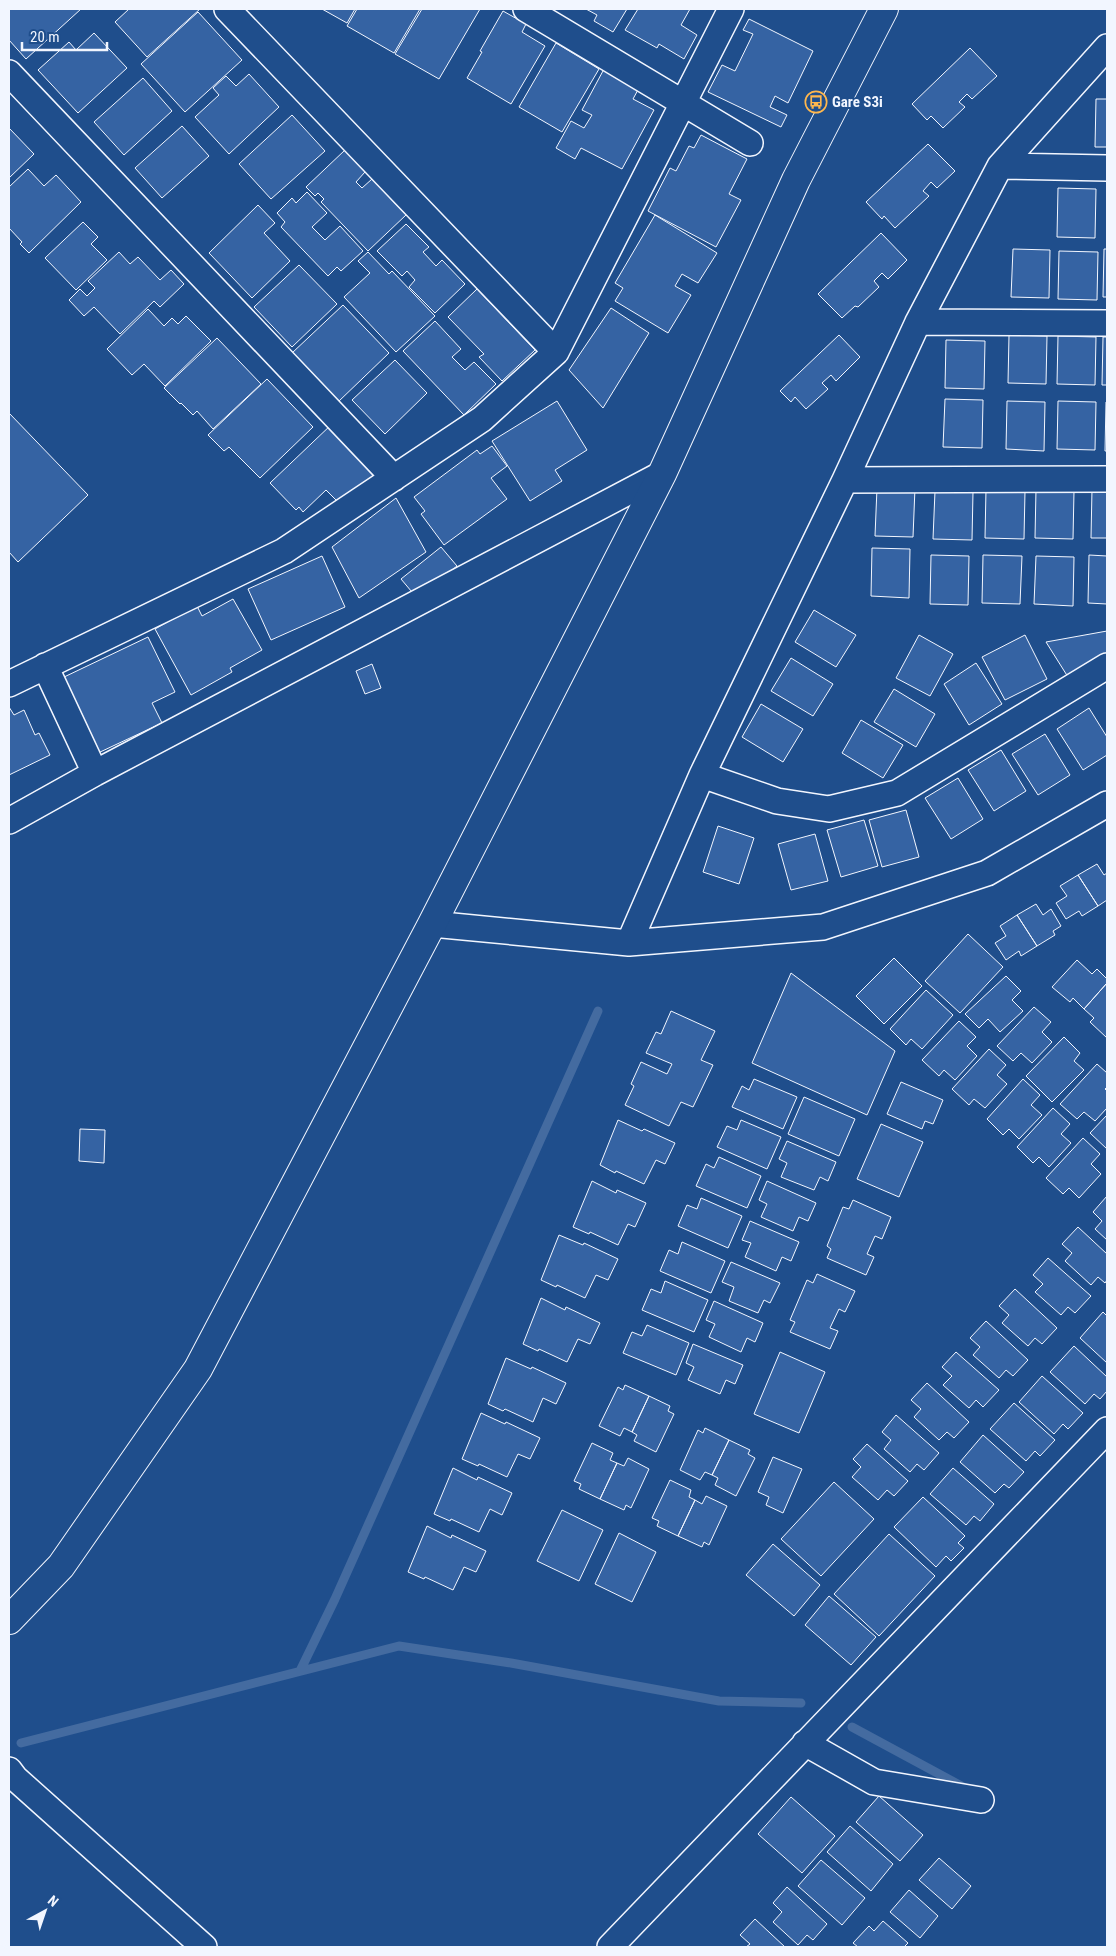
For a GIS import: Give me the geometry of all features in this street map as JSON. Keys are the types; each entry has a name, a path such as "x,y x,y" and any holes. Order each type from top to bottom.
{"street":[{"path":"526,9 750,143"},
{"path":"9,684 284,551 482,419 556,352 731,9"},
{"path":"9,1620 61,1566 198,1369 432,924 662,474 796,180 884,9"},
{"path":"240,14 556,352"},
{"path":"629,943 702,775 845,480 918,322 1000,166 1107,47"},
{"path":"9,73 394,478"},
{"path":"1000,166 1107,168"},
{"path":"918,322 1107,323"},
{"path":"9,821 95,773 662,474"},
{"path":"845,480 1107,479"},
{"path":"45,666 95,773"},
{"path":"702,775 777,801 829,808 897,793 1107,666"},
{"path":"432,924 629,943 823,927 987,873 1107,804"},
{"path":"610,1947 1107,1430"},
{"path":"805,1744 874,1782 981,1800"},
{"path":"9,1770 15,1778 204,1947"}],"building":[{"path":"9,9 81,9 26,59 9,40"},
{"path":"129,9 200,9 147,57 115,22"},
{"path":"322,9 355,9 347,23"},
{"path":"357,9 420,9 394,53 347,26"},
{"path":"422,9 480,9 439,79 395,54"},
{"path":"586,9 627,9 613,32 594,21 597,15"},
{"path":"638,9 690,9 681,25 697,35 684,59 659,44 657,48 625,30"},
{"path":"503,11 526,24 522,32 545,46 511,104 467,78"},
{"path":"198,12 242,60 185,112 141,64"},
{"path":"749,19 813,51 788,103 775,96 770,107 787,115 781,127 708,92 722,65 735,71 753,34 743,30"},
{"path":"94,33 127,68 78,113 38,70 69,42 76,50"},
{"path":"556,43 599,69 562,132 519,107"},
{"path":"970,48 997,76 972,99 967,94 959,102 965,107 943,128 931,116 927,120 912,104"},
{"path":"604,69 639,88 633,99 654,110 622,169 581,148 575,159 556,148 571,121 584,128 592,115 582,110"},
{"path":"249,74 279,107 229,154 195,117 219,95 213,88 226,76 236,86"},
{"path":"143,78 172,111 124,155 94,122"},
{"path":"1096,99 1107,99 1107,147 1095,147"},
{"path":"292,115 325,151 271,199 239,164"},
{"path":"182,126 209,156 162,198 135,168"},
{"path":"9,128 34,154 9,178"},
{"path":"701,135 747,159 729,194 741,200 716,247 648,211 670,168 676,171 689,146 694,148"},
{"path":"928,144 955,171 937,188 931,182 923,191 929,196 895,228 884,216 882,219 866,202"},
{"path":"345,150 365,172 356,182 362,188 372,179 406,215 368,251 321,202 324,199 318,193 315,196 306,187"},
{"path":"28,169 44,186 56,175 81,202 29,253 9,228 9,187"},
{"path":"1058,188 1096,189 1095,238 1057,237"},
{"path":"307,192 327,213 312,227 325,240 340,226 363,251 341,271 337,267 328,276 281,227 285,222 277,213 292,198 296,203"},
{"path":"258,205 275,223 264,233 290,261 252,298 209,253"},
{"path":"655,215 717,253 698,283 682,274 675,286 691,295 668,333 615,301 623,288 615,283"},
{"path":"83,222 98,237 91,244 107,260 76,290 45,258"},
{"path":"406,224 429,247 423,252 436,266 442,260 465,284 435,313 409,287 415,280 407,271 402,276 377,251"},
{"path":"881,233 907,260 888,279 882,273 874,281 879,287 858,307 855,306 842,318 818,294"},
{"path":"1013,249 1050,250 1049,298 1011,297"},
{"path":"1104,249 1107,249 1107,297 1103,297"},
{"path":"1059,251 1098,252 1097,300 1058,299"},
{"path":"119,252 130,264 138,257 160,280 171,270 184,284 160,307 154,301 120,334 94,307 84,316 69,300 80,289 87,296 95,288 88,281"},
{"path":"368,252 389,274 392,271 435,316 396,352 344,297 370,273 358,261"},
{"path":"299,265 337,304 292,347 254,307"},
{"path":"477,289 535,350 502,381 479,357 484,354 448,317"},
{"path":"343,305 389,353 338,402 292,353"},
{"path":"611,308 649,333 603,408 569,370"},
{"path":"148,309 164,326 172,318 178,324 186,316 211,341 165,386 144,364 132,375 107,349"},
{"path":"435,321 461,349 452,357 465,370 474,362 496,384 464,415 403,351"},
{"path":"839,335 860,357 836,381 831,375 822,383 828,389 806,409 795,397 791,402 780,391"},
{"path":"1009,335 1047,336 1046,384 1008,383"},
{"path":"1058,336 1096,337 1095,385 1057,384"},
{"path":"1103,337 1107,337 1107,385 1102,385"},
{"path":"217,338 261,384 213,429 197,411 193,415 164,388"},
{"path":"946,340 985,341 984,389 945,388"},
{"path":"395,360 427,393 385,434 352,400"},
{"path":"267,379 313,427 260,478 229,447 224,451 208,435"},
{"path":"945,399 983,400 982,448 943,447"},
{"path":"557,401 587,450 555,470 562,481 530,501 492,441"},
{"path":"1007,401 1045,402 1044,451 1006,449"},
{"path":"1058,401 1096,402 1095,450 1057,449"},
{"path":"1106,402 1107,451 1105,451"},
{"path":"9,413 88,495 18,562 9,552"},
{"path":"333,423 380,472 343,507 326,490 303,512 299,507 296,510 270,483"},
{"path":"492,446 507,466 491,478 507,499 444,545 421,514 425,511 414,497 477,450 480,454"},
{"path":"877,488 915,488 913,537 875,536"},
{"path":"986,489 1025,491 1024,539 985,538"},
{"path":"1036,489 1074,491 1073,539 1035,538"},
{"path":"1092,489 1107,490 1107,538 1091,538"},
{"path":"935,491 973,492 972,540 933,539"},
{"path":"396,498 426,552 359,598 332,547"},
{"path":"441,547 457,566 417,598 401,579"},
{"path":"872,548 910,549 909,598 871,596"},
{"path":"931,555 969,556 968,605 930,604"},
{"path":"983,555 1022,556 1020,604 982,603"},
{"path":"1089,555 1107,556 1107,604 1088,603"},
{"path":"322,556 345,607 271,640 248,589"},
{"path":"1036,556 1074,557 1073,606 1034,604"},
{"path":"233,599 262,650 230,668 232,672 191,695 155,629 197,606 202,616"},
{"path":"814,610 856,635 836,667 795,642"},
{"path":"1107,631 1107,653 1068,677 1046,642"},
{"path":"919,635 953,654 930,696 896,678"},
{"path":"1025,635 1047,679 1005,700 982,657"},
{"path":"148,637 175,692 152,703 162,723 98,753 62,678"},
{"path":"791,658 833,684 813,716 771,691"},
{"path":"976,663 1002,704 969,725 944,684"},
{"path":"372,664 381,688 365,694 356,671"},
{"path":"894,689 935,714 916,747 874,722"},
{"path":"761,704 803,729 783,762 742,737"},
{"path":"9,707 14,715 24,710 35,735 39,733 50,755 9,775"},
{"path":"1089,708 1107,737 1107,755 1083,770 1057,729"},
{"path":"861,720 903,745 883,778 842,753"},
{"path":"1045,734 1070,775 1038,795 1012,754"},
{"path":"1001,750 1026,791 994,811 968,770"},
{"path":"958,778 983,819 951,839 925,798"},
{"path":"906,810 919,857 882,867 869,820"},
{"path":"864,820 878,866 841,877 827,830"},
{"path":"718,826 754,838 739,884 703,872"},
{"path":"815,834 828,881 791,890 778,844"},
{"path":"1097,864 1104,875 1107,873 1107,900 1098,906 1078,875"},
{"path":"1078,875 1098,906 1082,916 1079,911 1066,919 1056,903 1067,896 1060,886"},
{"path":"1036,904 1043,915 1051,909 1061,926 1053,931 1055,935 1037,946 1017,915"},
{"path":"1017,915 1037,946 1021,956 1019,951 1006,960 995,943 1006,936 1000,926"},
{"path":"968,934 1003,967 960,1013 925,981"},
{"path":"894,958 922,986 884,1024 856,996"},
{"path":"1077,960 1092,974 1097,969 1107,979 1107,983 1084,1009 1073,998 1070,1002 1052,987"},
{"path":"791,973 895,1051 867,1115 752,1063"},
{"path":"1006,976 1021,991 1012,1000 1023,1011 1000,1032 988,1019 979,1028 965,1014"},
{"path":"1107,983 1107,1038 1090,1022 1094,1018 1084,1009"},
{"path":"926,990 953,1015 922,1049 911,1039 906,1045 890,1029"},
{"path":"1034,1007 1051,1022 1042,1032 1052,1042 1032,1063 1021,1053 1013,1061 997,1046"},
{"path":"671,1011 715,1031 701,1060 713,1065 693,1107 681,1102 669,1126 625,1105 634,1086 631,1084 641,1062 667,1074 672,1064 646,1053 656,1032 661,1034"},
{"path":"959,1021 976,1037 967,1046 977,1056 955,1080 944,1070 939,1076 922,1060"},
{"path":"1064,1037 1080,1053 1074,1061 1084,1070 1052,1102 1026,1076"},
{"path":"989,1049 1006,1065 997,1075 1007,1084 985,1108 974,1099 969,1105 952,1089"},
{"path":"1097,1064 1107,1073 1107,1087 1105,1089 1107,1091 1107,1108 1095,1121 1084,1112 1077,1119 1060,1104"},
{"path":"754,1079 797,1097 783,1129 732,1107 742,1086 749,1090"},
{"path":"1023,1079 1040,1095 1031,1105 1042,1115 1019,1139 1009,1129 1003,1135 987,1119"},
{"path":"901,1082 943,1100 933,1124 925,1121 922,1129 887,1114"},
{"path":"804,1097 855,1119 839,1156 788,1134"},
{"path":"1053,1108 1070,1124 1061,1134 1071,1143 1049,1167 1039,1157 1033,1163 1017,1147"},
{"path":"1107,1115 1107,1149 1090,1133"},
{"path":"618,1120 675,1143 665,1164 656,1160 644,1184 600,1165"},
{"path":"741,1120 781,1137 767,1169 717,1147 727,1126 737,1130"},
{"path":"881,1124 923,1142 899,1197 857,1179"},
{"path":"80,1129 105,1130 104,1163 79,1161"},
{"path":"1083,1138 1100,1154 1091,1164 1101,1174 1079,1198 1069,1188 1063,1194 1046,1178"},
{"path":"787,1141 836,1162 828,1181 820,1177 814,1190 781,1177 787,1163 779,1159"},
{"path":"719,1157 761,1176 747,1208 696,1186 706,1164 714,1168"},
{"path":"592,1181 616,1193 617,1190 646,1203 635,1227 628,1224 618,1245 590,1232 589,1234 573,1227"},
{"path":"767,1181 816,1203 808,1221 799,1217 793,1231 761,1217 767,1204 759,1200"},
{"path":"1107,1196 1107,1240 1095,1229 1102,1221 1093,1212"},
{"path":"701,1198 742,1216 728,1248 678,1226 687,1205 697,1209"},
{"path":"853,1200 891,1217 882,1239 875,1236 867,1254 874,1257 866,1275 827,1258 831,1249 827,1246 843,1207 849,1209"},
{"path":"750,1221 799,1242 791,1261 782,1257 776,1271 745,1257 751,1243 742,1240"},
{"path":"1078,1227 1107,1254 1107,1280 1105,1283 1098,1277 1091,1285 1065,1261 1072,1253 1062,1244"},
{"path":"559,1235 583,1245 584,1243 618,1259 608,1280 596,1275 585,1298 541,1280"},
{"path":"682,1242 725,1261 711,1293 660,1271 669,1250 678,1254"},
{"path":"1048,1258 1091,1296 1075,1313 1068,1307 1061,1315 1035,1292 1043,1284 1033,1275"},
{"path":"731,1262 780,1283 770,1303 764,1300 758,1313 729,1301 734,1287 722,1282"},
{"path":"817,1274 855,1291 845,1312 839,1309 830,1328 838,1331 830,1349 790,1332 795,1322 790,1320 807,1280 813,1283"},
{"path":"665,1281 708,1300 694,1332 642,1310 651,1289 661,1293"},
{"path":"1015,1289 1057,1328 1042,1344 1035,1338 1028,1346 1002,1323 1009,1315 999,1306"},
{"path":"541,1298 565,1310 566,1307 600,1323 590,1344 578,1339 567,1362 523,1344"},
{"path":"714,1301 763,1323 755,1342 747,1338 741,1352 709,1337 715,1324 706,1320"},
{"path":"1103,1312 1107,1316 1107,1363 1080,1338"},
{"path":"986,1321 1028,1360 1013,1376 1006,1370 999,1378 973,1355 980,1347 970,1338"},
{"path":"647,1325 689,1343 676,1375 623,1353 632,1332 642,1336"},
{"path":"693,1344 743,1365 735,1384 726,1380 720,1394 688,1380 694,1367 686,1363"},
{"path":"1074,1346 1107,1377 1107,1391 1100,1399 1094,1394 1085,1404 1050,1372"},
{"path":"780,1352 825,1372 799,1433 754,1414"},
{"path":"956,1352 999,1390 983,1407 976,1400 969,1408 943,1385 952,1376 942,1367"},
{"path":"506,1358 531,1369 532,1367 566,1383 556,1404 543,1398 533,1422 505,1409 503,1411 488,1404"},
{"path":"1042,1376 1083,1413 1068,1429 1063,1424 1054,1434 1019,1402"},
{"path":"927,1383 969,1422 954,1438 947,1432 939,1440 914,1417 921,1409 911,1400"},
{"path":"625,1385 649,1396 632,1432 624,1428 620,1436 599,1426 618,1387 623,1390"},
{"path":"649,1396 670,1406 668,1411 674,1414 656,1452 634,1441 637,1435 632,1432"},
{"path":"1014,1403 1055,1440 1040,1456 1035,1451 1026,1461 990,1429"},
{"path":"481,1413 540,1438 530,1459 518,1454 507,1477 479,1464 478,1466 462,1459"},
{"path":"896,1415 939,1453 924,1470 917,1464 910,1472 884,1449 891,1440 882,1432"},
{"path":"705,1428 729,1440 712,1475 705,1472 700,1480 680,1470 698,1430 703,1433"},
{"path":"983,1435 1024,1472 1009,1488 1004,1484 995,1493 960,1462"},
{"path":"729,1440 750,1450 748,1454 755,1458 736,1496 715,1485 718,1478 712,1475"},
{"path":"592,1443 613,1453 610,1460 617,1463 600,1499 579,1489 581,1484 574,1481"},
{"path":"867,1444 908,1481 894,1496 887,1490 878,1500 852,1477 861,1467 853,1459"},
{"path":"773,1457 802,1469 783,1513 766,1505 769,1497 758,1492"},
{"path":"628,1458 649,1469 631,1508 626,1505 624,1510 600,1499 617,1463 624,1466"},
{"path":"453,1468 477,1480 478,1477 512,1493 502,1515 490,1509 479,1532 451,1519 450,1521 434,1514"},
{"path":"953,1468 994,1504 980,1521 974,1516 966,1525 930,1494"},
{"path":"670,1480 691,1490 689,1497 695,1500 678,1536 657,1526 659,1521 652,1518"},
{"path":"834,1482 874,1519 821,1576 781,1539"},
{"path":"706,1496 727,1506 709,1545 704,1542 702,1547 678,1536 695,1500 702,1504"},
{"path":"923,1497 965,1536 958,1543 964,1548 951,1561 946,1556 936,1567 894,1527"},
{"path":"562,1510 603,1530 579,1581 537,1561"},
{"path":"427,1526 451,1538 452,1535 486,1551 476,1572 464,1567 453,1590 425,1577 424,1579 408,1572"},
{"path":"619,1533 656,1552 632,1602 595,1584"},
{"path":"889,1534 935,1576 879,1636 834,1594"},
{"path":"773,1544 820,1585 794,1616 746,1575"},
{"path":"829,1596 876,1637 851,1665 805,1625"},
{"path":"879,1796 923,1835 900,1861 856,1822"},
{"path":"791,1797 835,1836 802,1873 758,1834"},
{"path":"850,1826 893,1864 871,1891 827,1852"},
{"path":"939,1858 971,1886 952,1909 919,1880"},
{"path":"821,1860 865,1898 842,1925 798,1886"},
{"path":"787,1887 827,1924 813,1940 807,1935 798,1945 773,1922 782,1912 773,1903"},
{"path":"909,1890 938,1916 920,1938 890,1912"},
{"path":"755,1919 785,1947 746,1947 750,1944 740,1935"},
{"path":"883,1921 908,1943 904,1947 858,1947 853,1943 869,1926 874,1931"}],"waterway":[{"path":"300,1671 335,1599 598,1011"},
{"path":"21,1743 399,1646 511,1663 719,1701 801,1703"},
{"path":"852,1727 965,1788"}],"place":[{"name":"Gare S3i","path":"816,102"}]}
